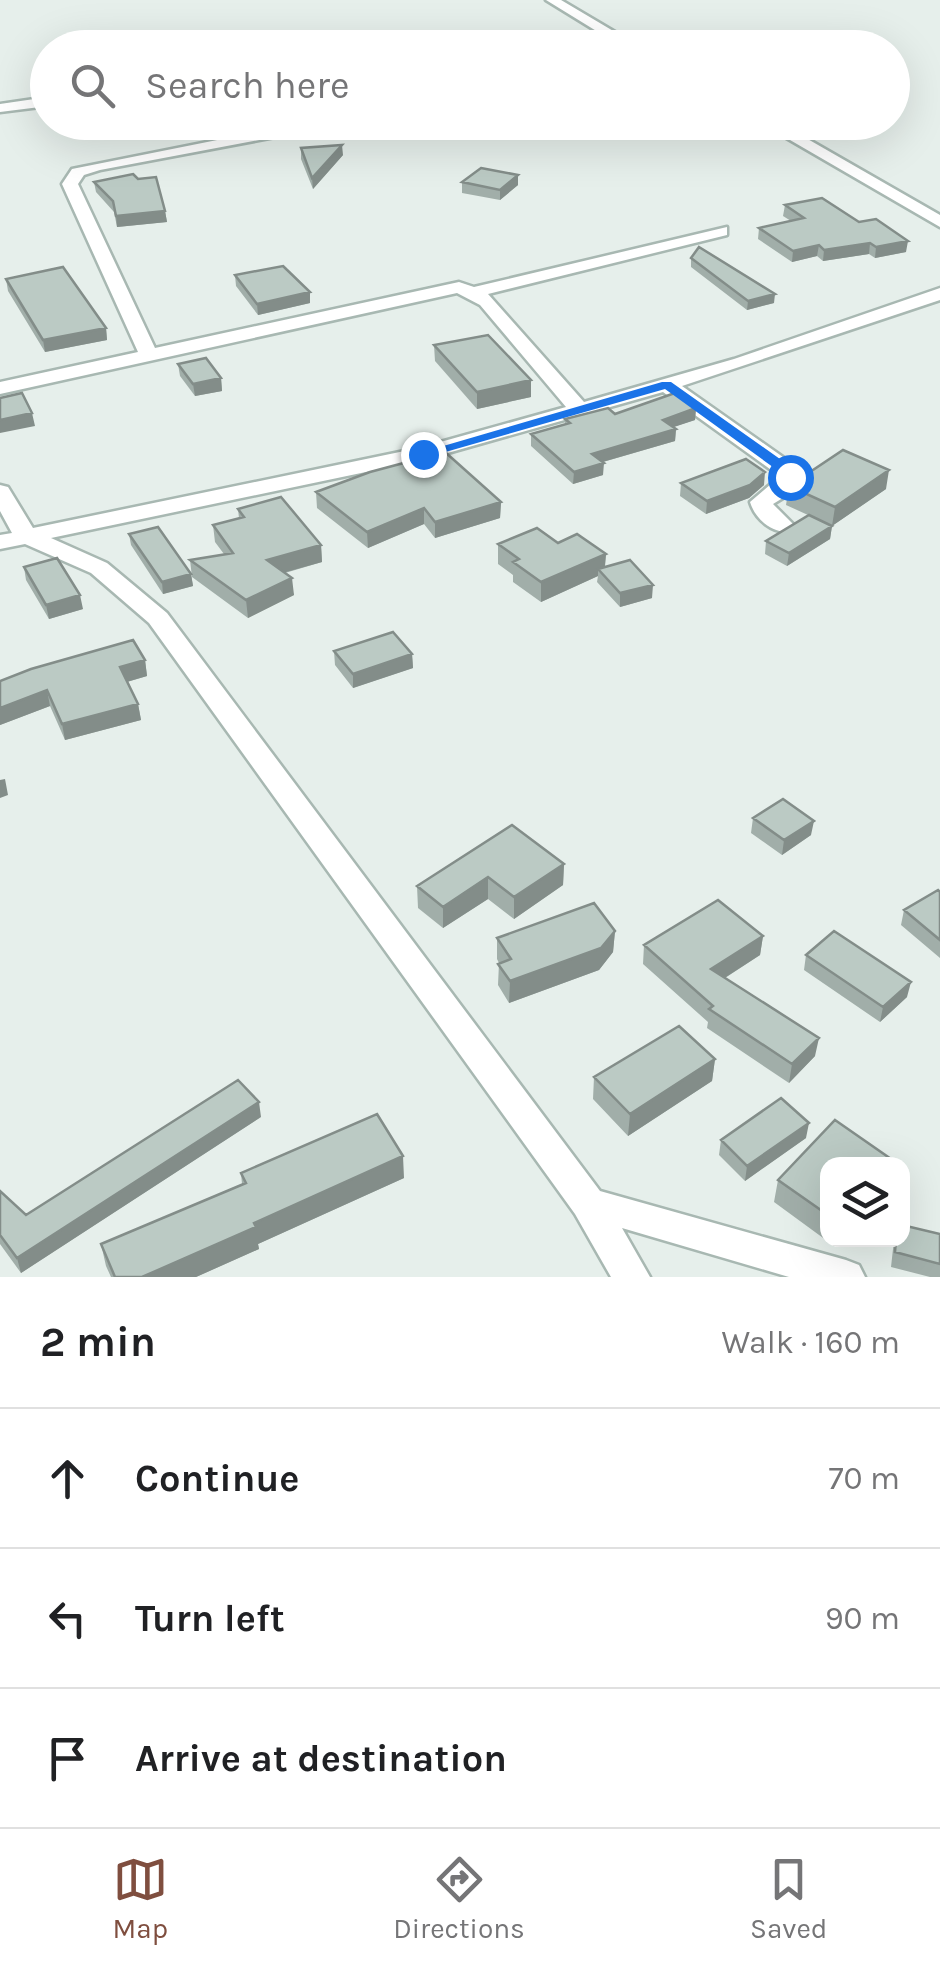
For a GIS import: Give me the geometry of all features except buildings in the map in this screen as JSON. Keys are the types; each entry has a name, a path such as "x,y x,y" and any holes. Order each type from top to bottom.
{"street":[{"path":"552,0 604,30"},
{"path":"0,108 30,104"},
{"path":"149,354 70,184 78,172 98,166 238,140"},
{"path":"797,140 940,222"},
{"path":"0,388 436,290 459,287 476,292 720,231"},
{"path":"476,292 580,410"},
{"path":"12,539 423,454 666,384 940,294"},
{"path":"666,384 782,467 790,477 784,488 761,502 764,510 784,526"},
{"path":"0,492 12,539"},
{"path":"12,539 99,568 158,618 588,1203 631,1277"},
{"path":"588,1203 846,1277"}],"route":[{"path":"423,454 666,384 782,467 790,477"}]}
